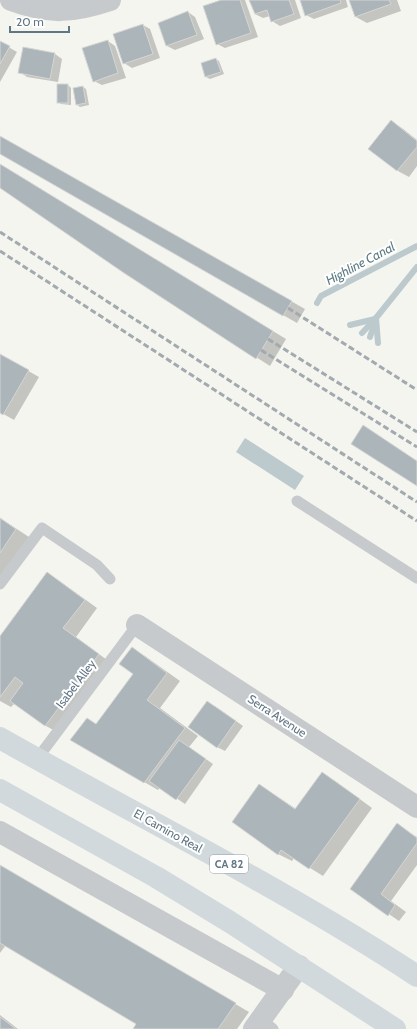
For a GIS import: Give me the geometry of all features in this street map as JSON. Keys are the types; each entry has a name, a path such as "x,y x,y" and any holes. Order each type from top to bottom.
{"main road":[{"name":"El Camino Real","path":"0,738 255,878 417,976"},
{"path":"0,790 156,877 299,966 395,1029"}],"street":[{"path":"11,0 30,7 58,11 88,8 110,0"},
{"name":"Serra Avenue","path":"137,625 417,806"},
{"path":"0,832 283,990"},
{"path":"263,1026 283,990 299,966"}],"lane":[{"path":"297,501 417,578"},
{"path":"0,584 42,528 97,565 110,579"},
{"name":"Isabel Alley","path":"37,759 137,625"}],"shaded area":[{"path":"245,438 304,476 295,490 236,452"}],"building":[{"path":"221,0 240,0 251,33 216,45 203,6"},
{"path":"249,0 289,0 294,14 271,22 267,10 255,14"},
{"path":"300,0 340,0 341,3 305,16"},
{"path":"349,0 389,0 391,4 355,17"},
{"path":"188,11 197,35 166,46 158,23"},
{"path":"143,24 153,54 123,64 113,34"},
{"path":"108,40 118,73 93,82 82,48"},
{"path":"0,41 10,46 0,64"},
{"path":"23,47 55,53 50,79 18,73"},
{"path":"216,58 221,72 205,77 201,63"},
{"path":"57,84 68,84 68,103 57,103"},
{"path":"83,86 86,103 76,105 73,88"},
{"path":"391,120 417,141 417,147 397,171 368,149"},
{"path":"0,136 292,301 283,316 0,154"},
{"path":"0,164 273,331 256,359 124,273 0,188"},
{"path":"0,354 29,370 3,415 0,413"},
{"path":"363,425 417,461 417,486 351,444"},
{"path":"0,518 16,529 0,553"},
{"path":"47,572 85,600 63,628 99,654 45,726 10,701 23,683 15,677 0,697 0,636"},
{"path":"132,647 167,673 147,700 185,728 144,783 70,740 87,718 96,724 133,674 119,664"},
{"path":"207,701 236,721 217,748 188,727"},
{"path":"179,740 206,759 176,800 149,781"},
{"path":"322,772 360,799 309,869 281,850 278,855 232,822 259,784 295,809"},
{"path":"397,823 417,838 417,843 381,894 395,905 388,916 350,889"},
{"path":"0,865 236,1003 218,1029 133,1029 136,1024 0,943"},
{"path":"0,1017 16,1029 0,1029"}],"waterway":[{"name":"Highline Canal","path":"317,303 321,296 417,246"},
{"path":"362,333 417,267"},
{"path":"376,318 378,343"},
{"path":"350,325 375,319"},
{"path":"370,337 375,322"}],"railway":[{"path":"0,232 417,502"},
{"path":"0,251 417,521"},
{"path":"288,308 417,390"},
{"path":"268,339 417,432"},
{"path":"261,350 417,447"}]}
